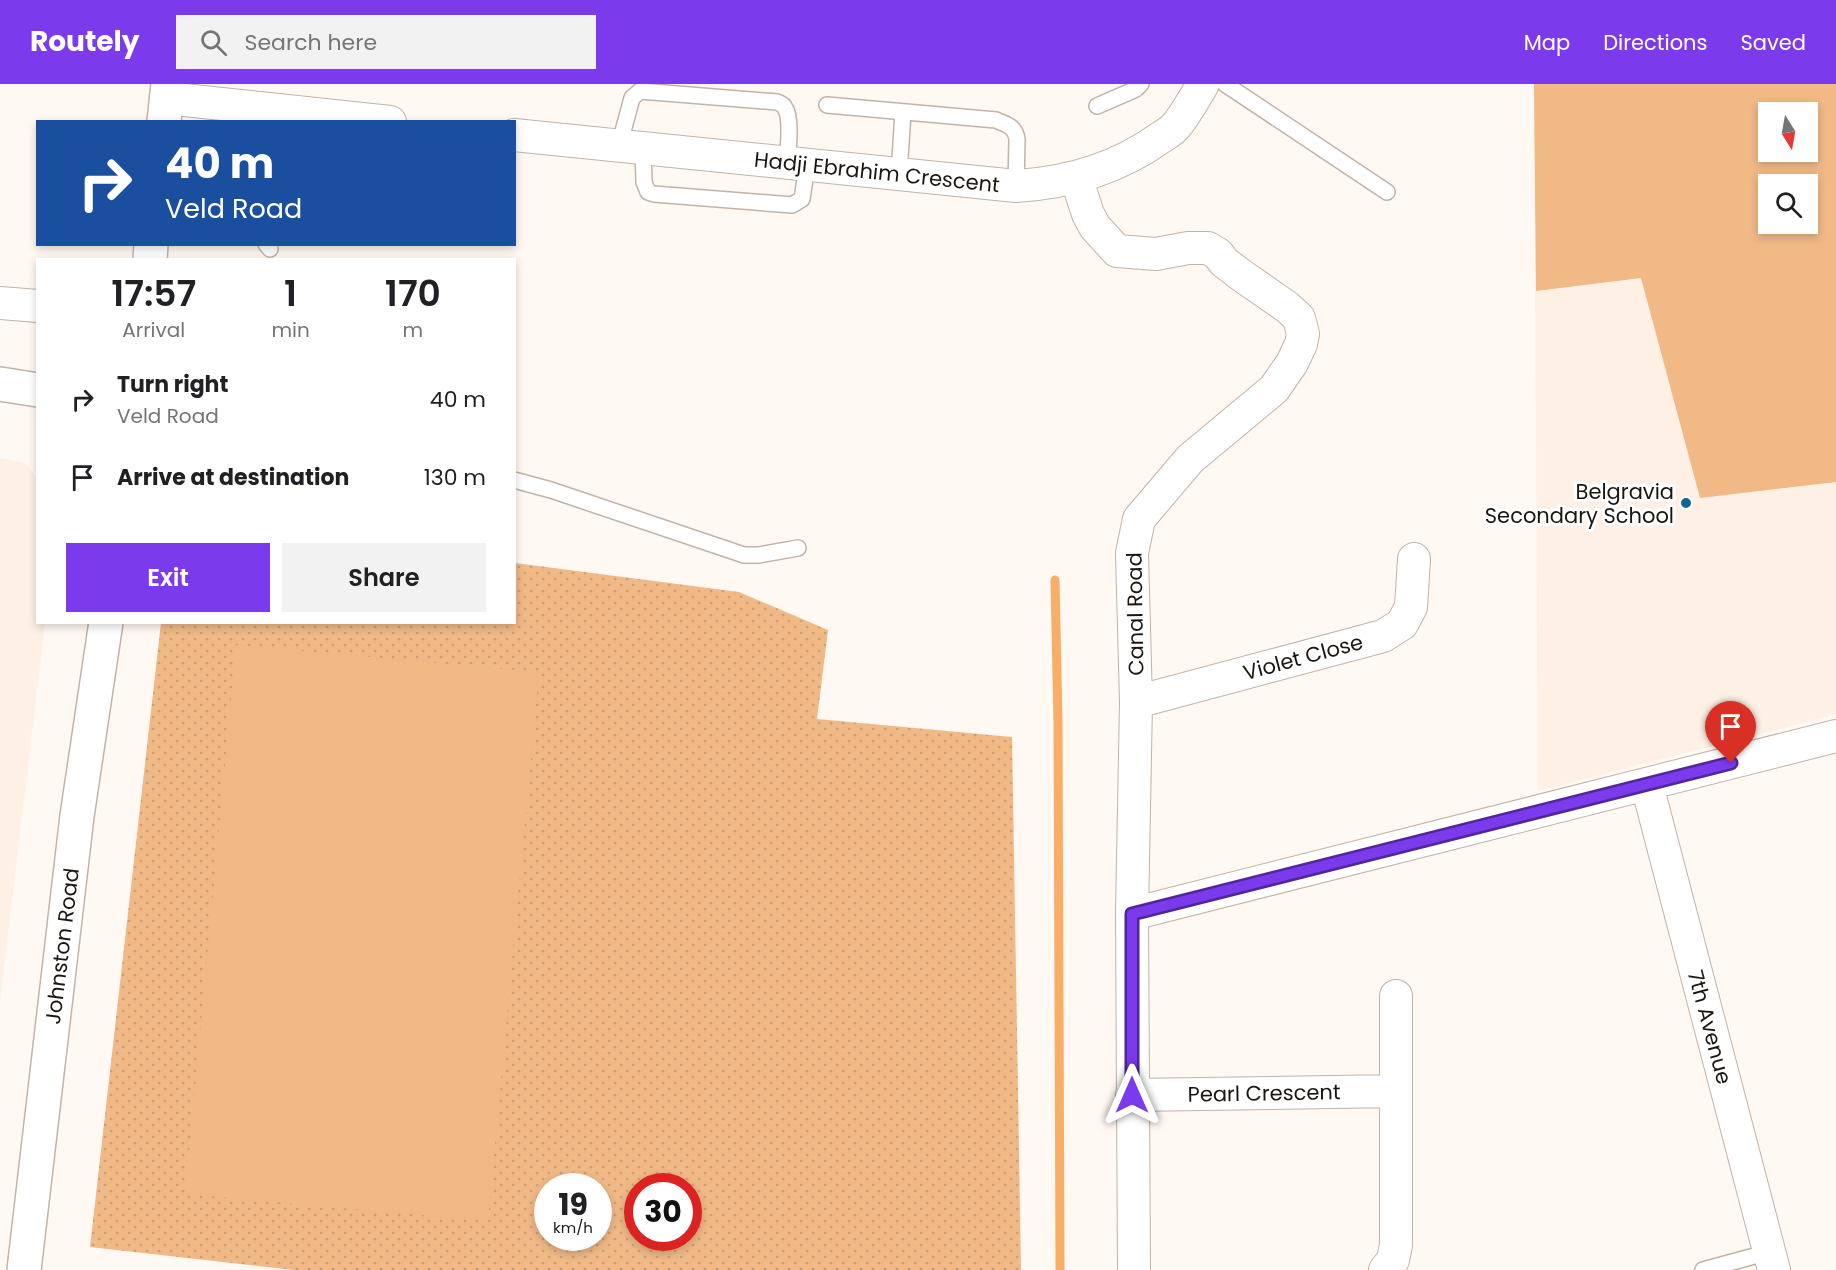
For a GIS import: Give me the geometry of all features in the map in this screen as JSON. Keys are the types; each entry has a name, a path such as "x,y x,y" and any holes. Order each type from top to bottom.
{"street":[{"name":"Hadji Ebrahim Crescent","path":"516,135 1016,186 1044,184 1107,167 1147,147 1175,127 1203,84"},
{"path":"166,101 282,116 354,120"},
{"name":"Canal Road","path":"1076,177 1088,214 1095,227 1117,251 1156,254 1188,248 1208,248 1241,275 1287,307 1299,318 1303,334 1292,363 1274,389 1190,459 1139,519 1132,553 1136,702 1132,914 1134,1270"},
{"path":"0,303 36,306"},
{"path":"0,384 36,390"},
{"name":"Violet Close","path":"1136,702 1383,636 1402,624 1411,607 1414,559"},
{"name":"Johnston Road","path":"24,1270 77,816 106,624"},
{"path":"1132,914 1836,736"},
{"name":"7th Avenue","path":"1647,785 1771,1261"},
{"path":"1392,1267 1396,1245 1396,996"},
{"name":"Pearl Crescent","path":"1132,1095 1396,1092"}],"lane":[{"path":"1097,106 1136,89 1141,84"},
{"path":"1225,84 1387,192"},
{"path":"640,92 777,102 785,108 787,113 797,165 802,199 792,205 654,195 648,192 631,147 632,98 640,92"},
{"path":"826,105 996,120 1012,126 1016,131 1017,139 1016,186"},
{"path":"899,175 903,112"},
{"path":"516,481 551,490 744,555 759,555 798,548"},
{"path":"1703,1270 1771,1261"}],"shaded area":[{"name":"Belgravia Secondary School","path":"1534,84 1836,84 1836,714 1538,791"},
{"path":"1534,84 1836,84 1836,482 1700,498 1641,278 1536,291"},
{"path":"0,458 25,463 36,477 36,624 45,624 0,1000"},
{"path":"516,563 739,592 828,630 817,719 1012,737 1021,1270 294,1270 90,1247 161,624 516,624"},
{"path":"236,645 539,672 488,1221 185,1194"}],"waterway":[{"path":"1055,580 1058,722 1060,1270"}],"place":[{"name":"Belgravia Secondary School","path":"1686,503"}],"route":[{"path":"1132,1095 1132,914 1731,763"}]}
